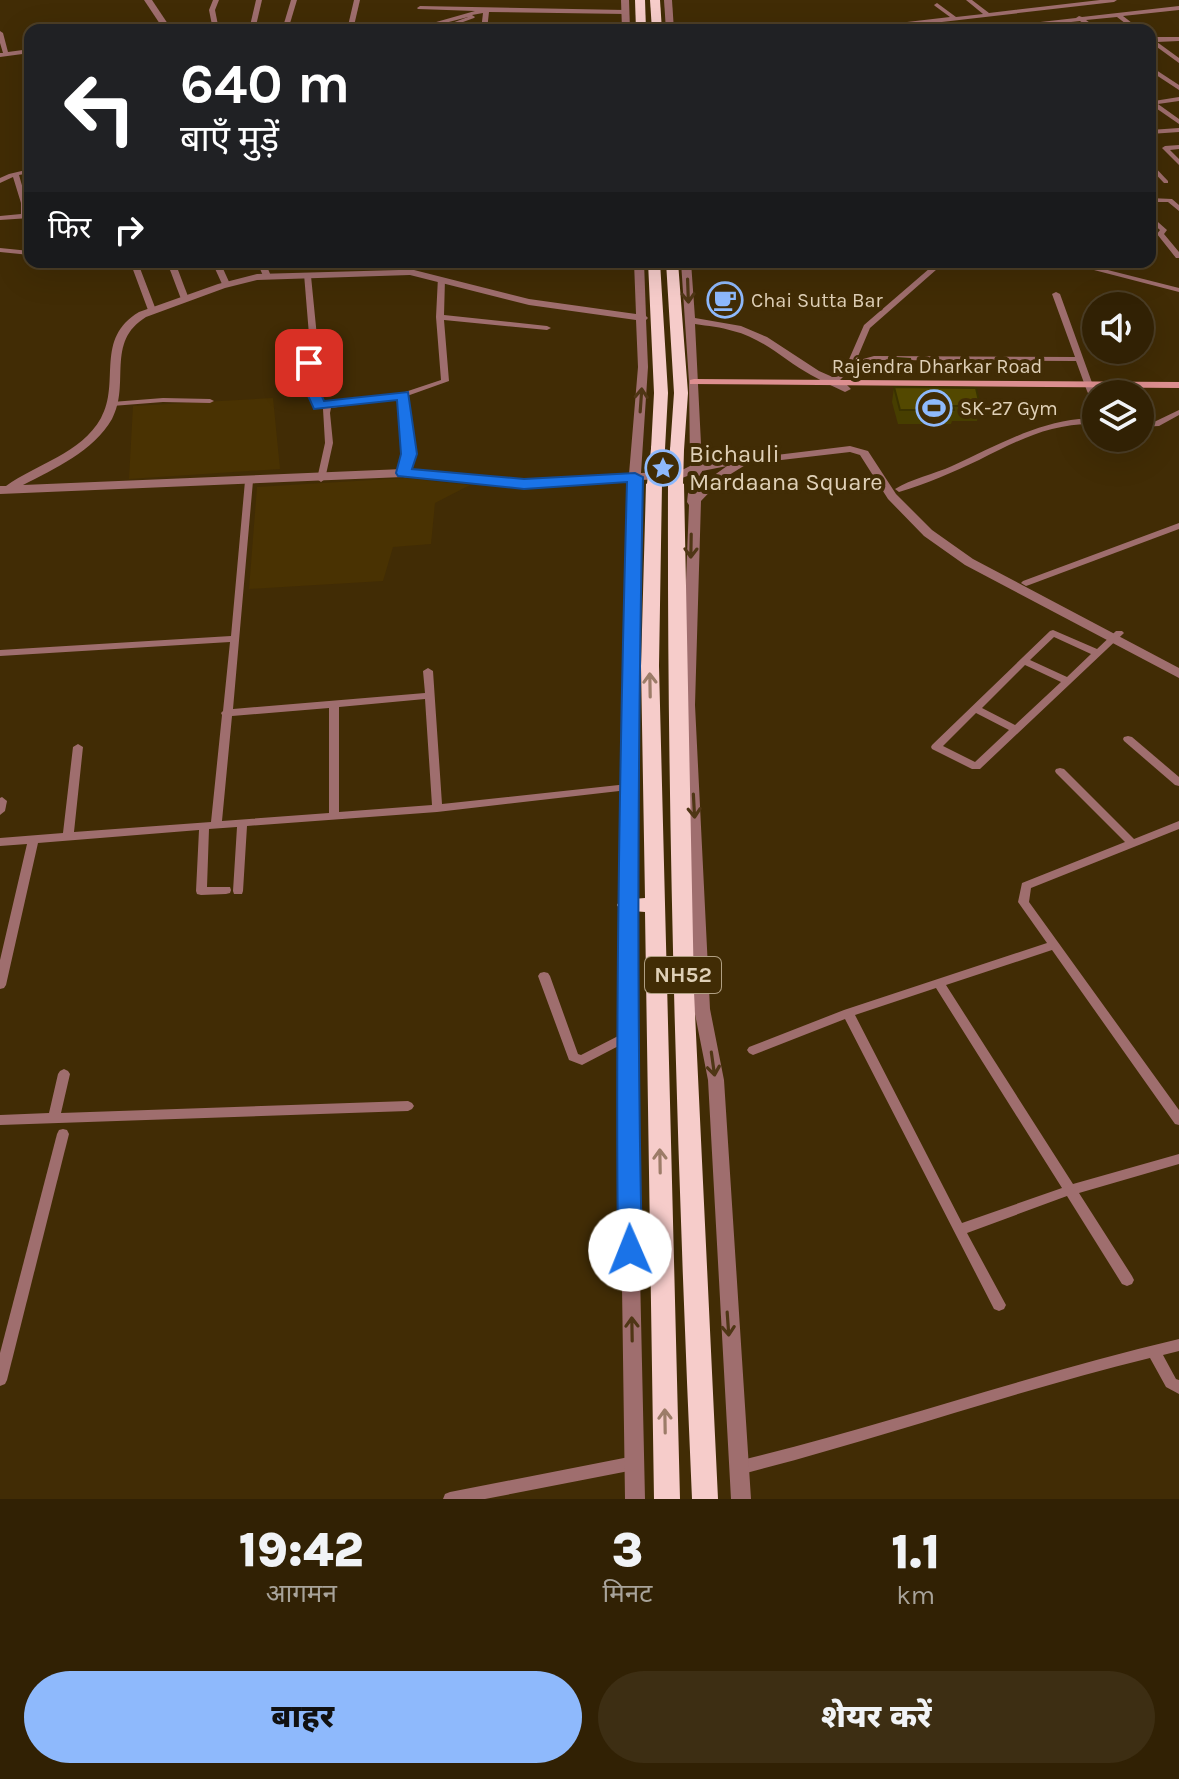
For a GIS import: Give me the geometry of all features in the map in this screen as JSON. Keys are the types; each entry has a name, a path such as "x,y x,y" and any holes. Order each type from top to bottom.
{"highway":[{"path":"640,0 641,24"},
{"path":"655,0 657,24"},
{"name":"NH52","path":"646,268 657,306 661,393 654,484 650,666 667,1499"},
{"name":"NH52","path":"672,268 681,393 675,619 681,890 693,990 684,1060 705,1499"},
{"path":"627,905 655,905"}],"main road":[{"name":"Rajendra Dharkar Road","path":"1154,386 1179,385"},
{"name":"Rajendra Dharkar Road","path":"694,386 1082,388"},
{"name":"Rajendra Dharkar Road","path":"1154,390 1179,391"}],"street":[{"path":"148,0 164,24"},
{"path":"215,24 212,10 216,0"},
{"path":"253,24 259,0"},
{"path":"287,24 294,0"},
{"path":"351,24 357,0"},
{"path":"485,24 487,0"},
{"path":"625,0 626,24"},
{"path":"668,0 670,24"},
{"path":"969,0 987,14"},
{"path":"1028,0 1038,8"},
{"path":"907,24 1114,0"},
{"path":"1150,0 1162,10"},
{"path":"415,24 421,4 486,10 625,12"},
{"path":"937,5 954,18"},
{"path":"1032,24 1179,8"},
{"path":"1029,9 1048,24"},
{"path":"430,24 486,10"},
{"path":"1117,14 1130,24"},
{"path":"456,24 472,19 472,15"},
{"path":"1079,18 1088,24"},
{"path":"0,33 2,55 24,53"},
{"path":"1156,40 1179,39"},
{"path":"1156,44 1179,61"},
{"path":"1156,72 1179,88"},
{"path":"1156,101 1179,99"},
{"path":"1156,106 1179,123"},
{"path":"1156,125 1179,123"},
{"path":"1156,132 1179,130"},
{"path":"1179,147 1165,148 1179,163"},
{"path":"1156,171 1166,182"},
{"path":"0,181 24,172"},
{"path":"15,174 24,203"},
{"path":"1156,200 1170,200 1179,209"},
{"path":"0,218 24,216"},
{"path":"1156,223 1164,230 1160,234 1179,256"},
{"path":"0,250 24,252"},
{"path":"136,268 152,310"},
{"path":"173,268 185,299"},
{"path":"219,268 226,284"},
{"path":"264,268 267,276"},
{"path":"4,490 72,453 104,423 112,404 113,370 119,345 128,326 152,310 226,284 267,276 307,276 383,268"},
{"path":"408,268 529,302 643,318"},
{"path":"635,1499 626,1037 630,954 627,905 628,787 644,268"},
{"path":"686,268 696,468 688,705 693,990 702,1009 716,1080 741,1499"},
{"path":"689,320 737,328 763,339 815,373 840,385 867,327 934,268"},
{"path":"1091,268 1179,290"},
{"path":"307,276 314,347 307,378 319,406 403,395 445,381 440,317 441,279"},
{"path":"1056,294 1087,380"},
{"path":"440,317 547,328"},
{"path":"850,365 874,358 1078,359"},
{"path":"403,395 409,454 403,473"},
{"path":"112,404 163,400 210,401"},
{"path":"321,479 329,443 328,406"},
{"path":"1154,424 1179,412"},
{"path":"899,489 965,463 1038,428 1068,420 1082,421"},
{"path":"693,502 734,463 809,446 838,443 862,445 876,454 899,489 933,525 963,547 1026,583 1037,595"},
{"path":"4,490 321,479 403,473 524,484 612,477 636,472 682,474 696,468 835,449 864,453 892,496 928,533 969,562 1179,664"},
{"path":"242,823 232,890 201,891 235,639 249,481"},
{"path":"1026,583 1179,526"},
{"path":"1098,653 1053,633 936,747 976,767 1017,730 1116,636"},
{"path":"1116,636 1179,674"},
{"path":"0,653 235,639"},
{"path":"1024,661 1068,681"},
{"path":"428,671 437,808"},
{"path":"226,713 429,696"},
{"path":"334,704 334,817"},
{"path":"976,709 1017,730"},
{"path":"1128,739 1179,783"},
{"path":"68,837 78,747"},
{"path":"1060,771 1132,843"},
{"path":"0,842 437,808 628,787"},
{"path":"1179,825 1026,886 1023,902 1179,1120"},
{"path":"0,985 33,840"},
{"path":"753,1050 848,1013 1054,945"},
{"path":"544,976 573,1057 582,1060 626,1037"},
{"path":"939,983 1127,1280"},
{"path":"848,1013 999,1305"},
{"path":"54,1118 64,1074"},
{"path":"0,1120 408,1106"},
{"path":"0,1380 63,1134"},
{"path":"959,1230 1070,1190 1179,1159"},
{"path":"738,1468 808,1452 1085,1366 1179,1345"},
{"path":"1153,1351 1171,1383 1179,1388"},
{"path":"450,1499 634,1463"}],"shaded area":[{"path":"273,398 280,469 129,479 133,406"},
{"path":"405,478 470,485 435,503 431,544 393,547 383,581 249,589 257,487"}],"building":[{"path":"896,358 910,359 909,369 896,368"},
{"path":"894,387 976,388 980,406 953,406 954,410 900,410"}],"place":[{"name":"Chai Sutta Bar","path":"725,300"},
{"name":"SK-27 Gym","path":"934,408"},
{"name":"Bichauli Mardaana Square","path":"663,468"}],"route":[{"path":"309,363 307,378 319,406 403,395 409,454 403,473 524,484 635,477 627,897 630,954 626,1003 630,1250"}]}
